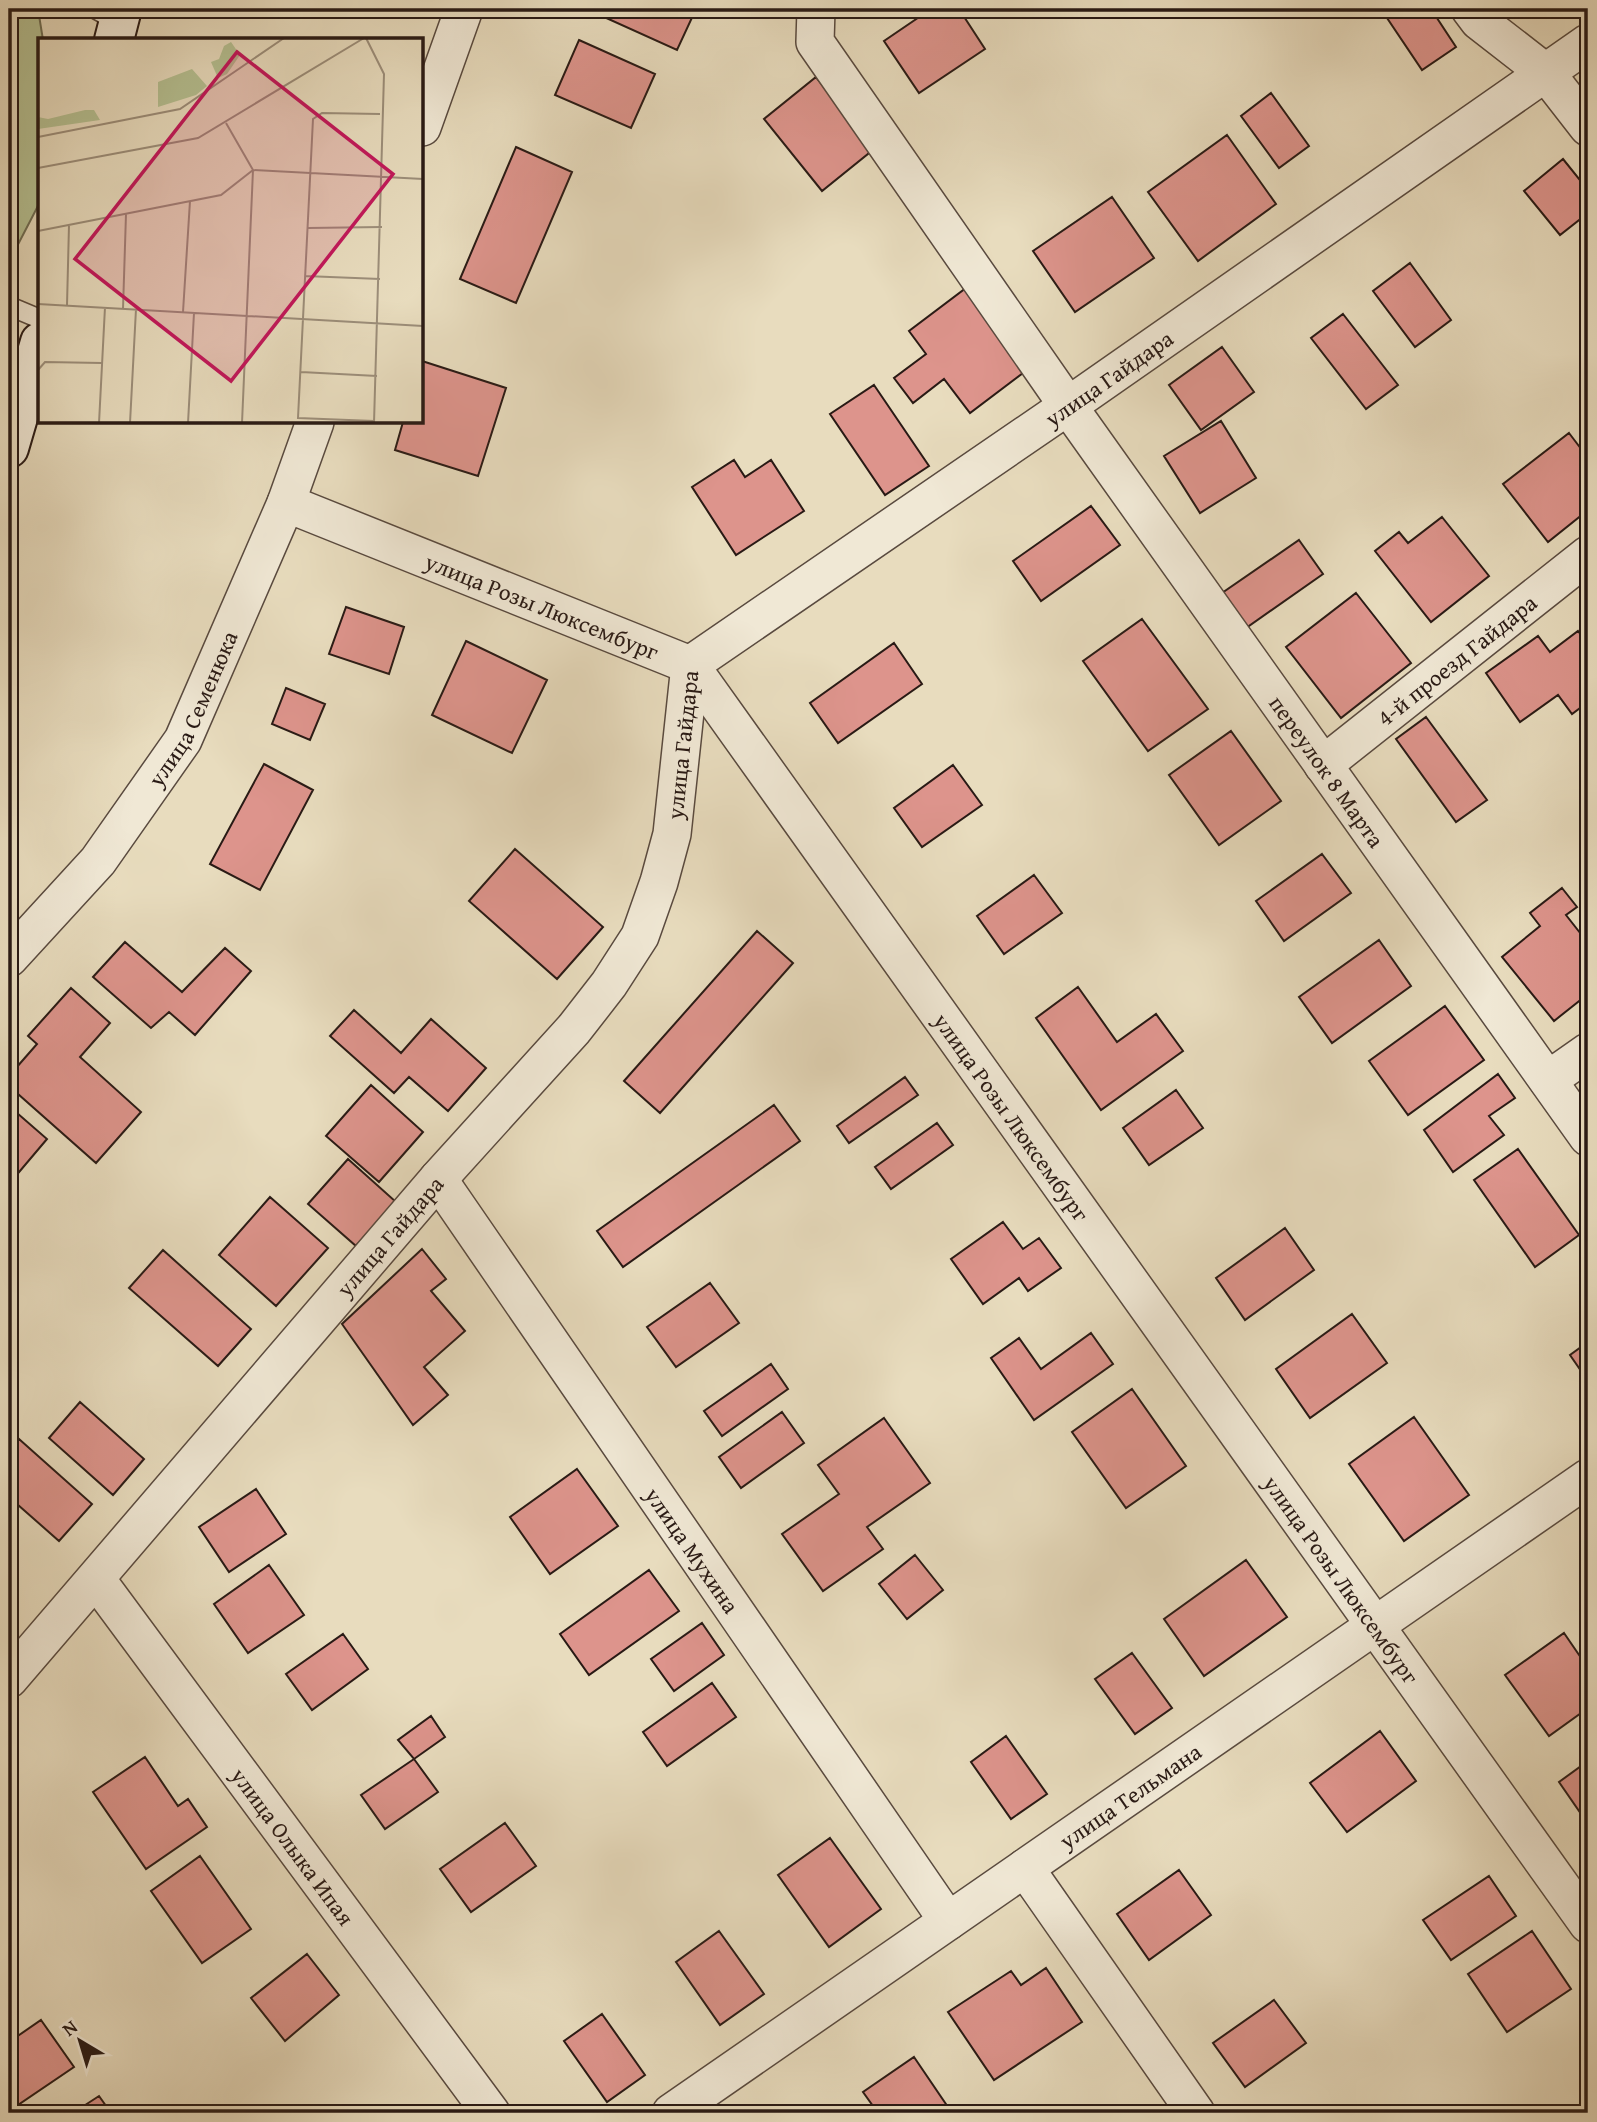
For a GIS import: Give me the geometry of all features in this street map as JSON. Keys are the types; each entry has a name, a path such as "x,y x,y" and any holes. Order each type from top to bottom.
{"main road":[{"path":"9,448 38,349"}],"street":[{"path":"424,121 464,9"},
{"name":"переулок 8 Марта","path":"816,9 815,42 1068,406 1588,1137"},
{"path":"1470,9 1479,21 1546,73 1588,127"},
{"name":"улица Гайдара","path":"9,1679 438,1179 574,1029 610,984 640,936 672,834 690,665 1068,406 1588,43"},
{"name":"улица Семенюка","path":"9,958 98,861 183,740 286,503 314,424"},
{"name":"улица Розы Люксембург","path":"286,503 690,665 1588,1924"},
{"name":"4-й проезд Гайдара","path":"1324,765 1588,555"},
{"path":"1548,1080 1588,1052"},
{"name":"улица Мухина","path":"438,1179 948,1921"},
{"name":"улица Тельмана","path":"671,2113 1588,1478"},
{"name":"улица Олыка Ипая","path":"96,1579 491,2113"},
{"path":"1025,1868 1196,2113"}],"lane":[{"path":"9,306 38,318"}],"green space":[{"path":"9,9 38,9 43,38 38,38 38,206 9,259"}],"building":[{"path":"608,9 696,9 677,50 604,17"},
{"path":"931,9 959,9 985,49 919,93 884,41"},
{"path":"1381,9 1431,9 1456,47 1422,70"},
{"path":"579,40 655,74 631,128 555,95"},
{"path":"816,77 874,149 822,191 764,119"},
{"path":"1271,93 1309,146 1279,168 1241,116"},
{"path":"1227,135 1276,204 1198,261 1148,192"},
{"path":"516,147 572,172 516,303 460,279"},
{"path":"1563,159 1588,190 1588,213 1560,235 1524,191"},
{"path":"1112,197 1154,258 1075,312 1033,251"},
{"path":"1410,263 1451,320 1415,347 1373,291"},
{"path":"966,288 1027,370 970,413 944,379 913,403 894,378 926,354 909,331"},
{"path":"1343,314 1398,385 1366,409 1311,338"},
{"path":"1222,347 1254,392 1201,430 1169,385"},
{"path":"424,362 506,388 478,476 395,450 402,424 424,424"},
{"path":"874,385 929,466 885,495 830,414"},
{"path":"1221,421 1256,478 1200,513 1164,456"},
{"path":"1569,433 1588,458 1588,510 1548,542 1503,484"},
{"path":"734,460 745,477 771,460 804,511 736,555 692,487"},
{"path":"1091,506 1120,545 1041,601 1013,561"},
{"path":"1442,517 1489,576 1431,622 1375,551 1399,532 1408,543"},
{"path":"1299,540 1323,574 1246,628 1222,593"},
{"path":"1356,593 1411,663 1341,718 1286,647"},
{"path":"346,607 404,627 389,674 329,654"},
{"path":"1142,619 1208,709 1148,751 1083,661"},
{"path":"1578,631 1588,644 1588,702 1572,714 1558,695 1520,722 1486,673 1538,636 1550,652"},
{"path":"466,641 547,680 512,753 432,715"},
{"path":"894,643 922,684 838,743 810,703"},
{"path":"286,688 325,704 310,740 272,724"},
{"path":"1426,717 1487,800 1456,822 1396,739"},
{"path":"1231,731 1281,801 1219,845 1169,775"},
{"path":"264,764 313,790 260,890 210,864"},
{"path":"953,765 982,805 922,847 894,808"},
{"path":"515,849 603,927 557,979 469,901"},
{"path":"1322,854 1351,893 1284,941 1256,901"},
{"path":"1034,875 1062,913 1004,954 977,916"},
{"path":"1562,888 1577,907 1566,915 1588,943 1588,994 1554,1021 1502,957 1540,926 1530,913"},
{"path":"757,931 793,963 660,1113 624,1081"},
{"path":"1379,940 1411,986 1332,1043 1299,997"},
{"path":"125,942 182,992 225,948 251,971 195,1035 169,1012 151,1028 93,977"},
{"path":"1078,987 1117,1042 1156,1014 1183,1051 1101,1110 1036,1018"},
{"path":"71,988 110,1023 80,1057 141,1112 96,1163 9,1086 9,1076 37,1044 28,1036"},
{"path":"1445,1006 1484,1060 1408,1115 1369,1061"},
{"path":"354,1010 401,1053 431,1019 486,1068 448,1111 409,1077 394,1093 330,1036"},
{"path":"1498,1074 1515,1098 1489,1116 1504,1135 1453,1172 1424,1130"},
{"path":"905,1077 918,1095 849,1143 837,1126"},
{"path":"371,1085 423,1132 379,1182 326,1136"},
{"path":"1176,1090 1203,1128 1149,1165 1123,1128"},
{"path":"774,1105 800,1141 623,1267 597,1231"},
{"path":"9,1106 47,1139 9,1184"},
{"path":"937,1123 953,1145 891,1189 875,1167"},
{"path":"1518,1149 1579,1235 1535,1267 1474,1180"},
{"path":"348,1159 396,1202 356,1246 308,1204"},
{"path":"270,1197 328,1248 276,1306 219,1255"},
{"path":"1003,1222 1023,1249 1039,1238 1061,1268 1028,1291 1019,1278 983,1304 951,1259"},
{"path":"1285,1228 1314,1270 1245,1320 1216,1278"},
{"path":"422,1249 446,1279 431,1291 465,1331 424,1367 448,1395 413,1425 342,1324"},
{"path":"163,1250 251,1329 218,1366 129,1288"},
{"path":"710,1283 739,1323 676,1367 647,1327"},
{"path":"1352,1314 1387,1363 1310,1418 1276,1369"},
{"path":"1091,1333 1113,1364 1034,1420 991,1358 1019,1338 1041,1369"},
{"path":"1588,1342 1588,1381 1570,1355"},
{"path":"771,1364 788,1389 722,1436 704,1411"},
{"path":"1132,1389 1186,1466 1126,1508 1072,1432"},
{"path":"80,1402 144,1459 113,1495 49,1438"},
{"path":"782,1412 804,1443 741,1488 719,1457"},
{"path":"1414,1417 1469,1495 1404,1541 1349,1464"},
{"path":"884,1418 930,1483 867,1527 883,1549 823,1591 782,1534 839,1494 818,1465"},
{"path":"19,1439 92,1504 59,1541 9,1497 9,1451"},
{"path":"577,1469 618,1526 550,1574 510,1517"},
{"path":"256,1489 286,1534 229,1572 199,1527"},
{"path":"915,1555 943,1590 907,1619 879,1584"},
{"path":"1246,1560 1287,1617 1204,1676 1164,1619"},
{"path":"269,1565 304,1615 248,1653 214,1604"},
{"path":"649,1570 679,1611 589,1675 560,1634"},
{"path":"702,1623 724,1655 674,1691 651,1659"},
{"path":"1564,1633 1588,1668 1588,1708 1549,1736 1505,1675"},
{"path":"343,1634 368,1669 312,1710 286,1674"},
{"path":"1132,1653 1172,1708 1135,1734 1095,1679"},
{"path":"712,1683 736,1717 667,1766 643,1732"},
{"path":"431,1716 445,1737 414,1759 398,1740"},
{"path":"1380,1731 1416,1781 1347,1832 1310,1783"},
{"path":"1006,1736 1047,1794 1011,1819 971,1762"},
{"path":"145,1757 178,1806 188,1799 207,1827 146,1869 93,1792"},
{"path":"414,1759 438,1792 385,1829 361,1795"},
{"path":"1588,1761 1588,1824 1559,1782"},
{"path":"505,1823 536,1866 471,1912 440,1869"},
{"path":"830,1838 881,1909 829,1947 778,1875"},
{"path":"200,1856 251,1929 202,1963 151,1891"},
{"path":"1179,1870 1211,1915 1149,1960 1117,1914"},
{"path":"1489,1876 1516,1916 1451,1960 1423,1920"},
{"path":"719,1931 764,1994 720,2025 676,1962"},
{"path":"1532,1931 1571,1989 1507,2032 1468,1974"},
{"path":"307,1954 339,1995 285,2041 251,1998"},
{"path":"1046,1968 1082,2022 994,2080 948,2012 1011,1971 1021,1985"},
{"path":"1274,2000 1306,2043 1245,2087 1213,2043"},
{"path":"602,2014 645,2075 607,2102 564,2041"},
{"path":"41,2020 74,2067 9,2111 9,2042"},
{"path":"914,2057 952,2113 878,2113 863,2092"},
{"path":"99,2096 111,2113 73,2113"}]}
